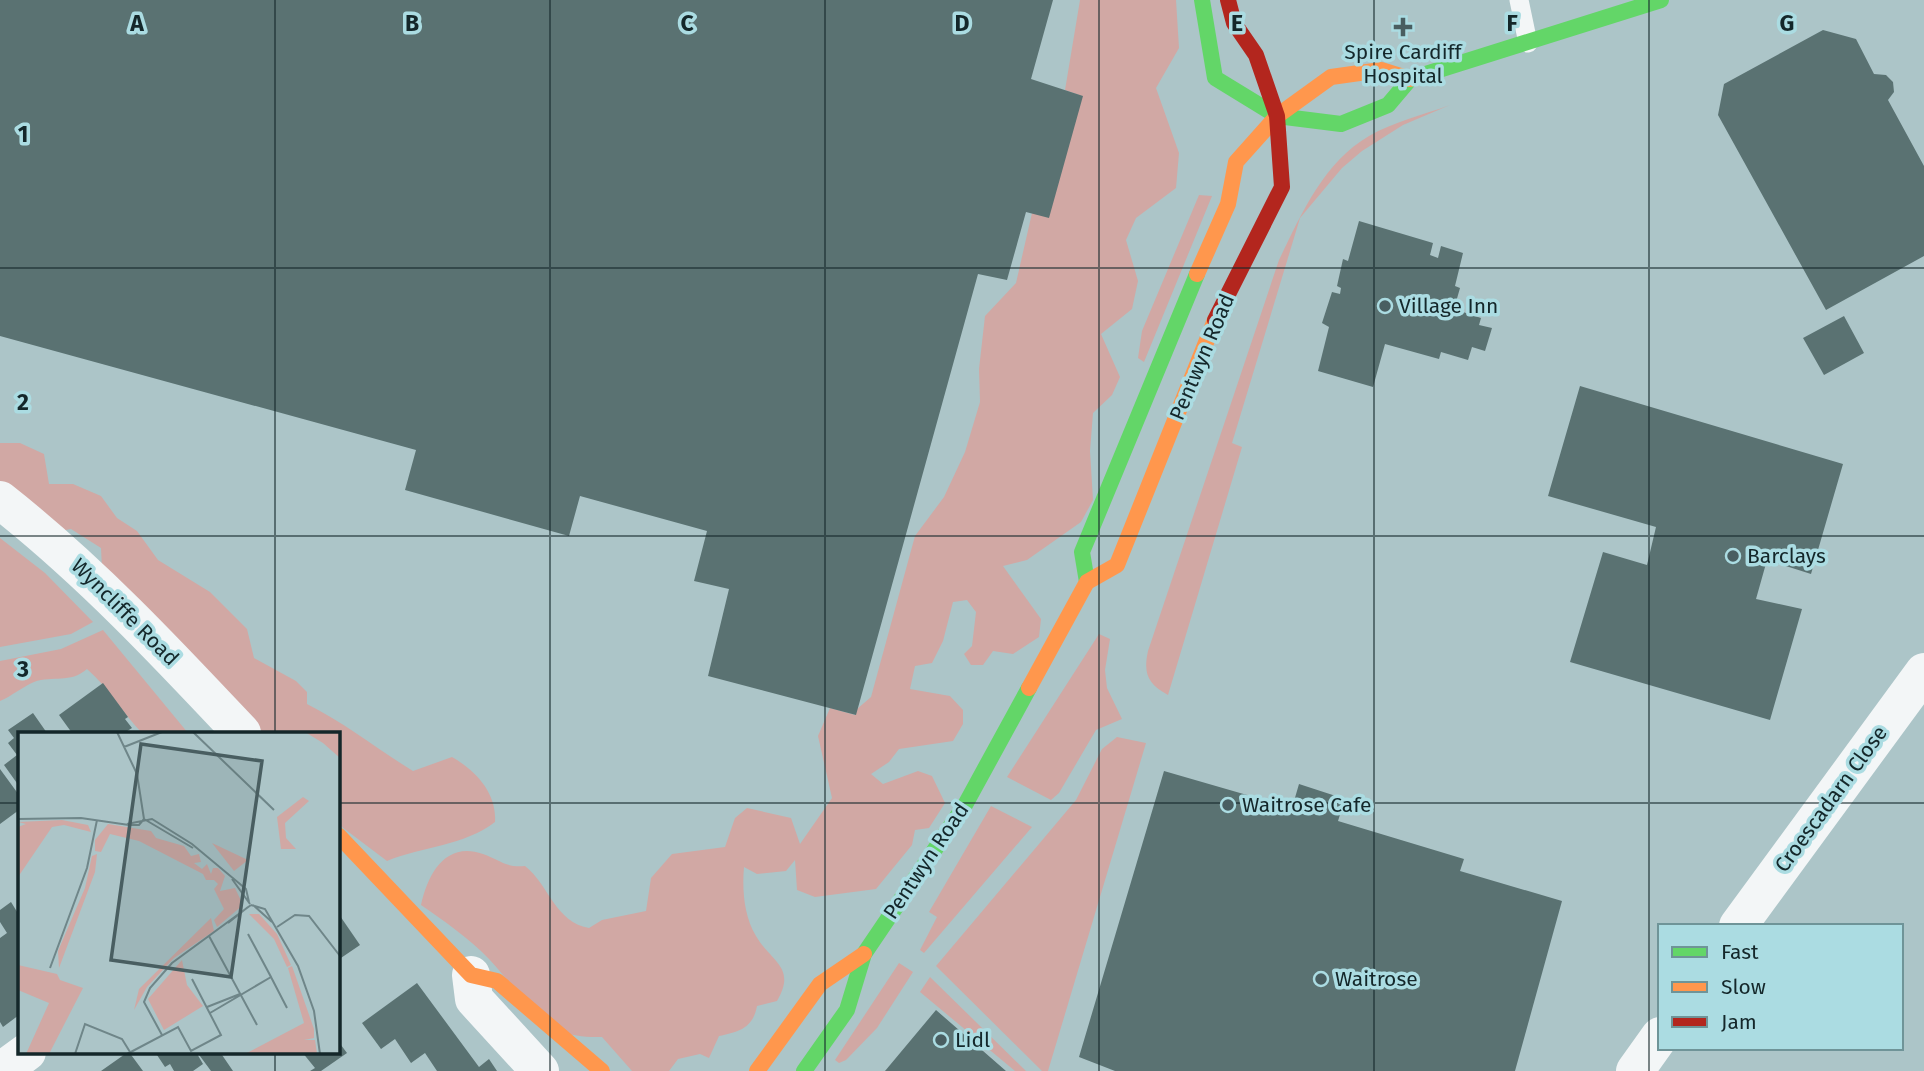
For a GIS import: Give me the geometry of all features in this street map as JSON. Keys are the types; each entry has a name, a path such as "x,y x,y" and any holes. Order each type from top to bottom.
{"street":[{"path":"1202,0 1215,78 1278,116 1340,124 1388,104 1410,79 1661,0"},
{"name":"Pentwyn Road","path":"804,1071 847,1010 864,954 965,805 1087,582 1116,565 1211,329 1282,187 1278,116 1256,55 1234,23 1228,0"},
{"path":"1278,116 1331,77 1381,70 1410,79"},
{"name":"Pentwyn Road","path":"1087,582 1082,552 1155,371 1228,204 1236,162 1278,116"},
{"name":"Wyncliffe Road","path":"0,500 51,540 132,615 242,732"},
{"name":"Croescadarn Close","path":"1739,924 1924,672"},
{"path":"340,837 471,975 497,981 602,1071"},
{"name":"Pentwyn Road","path":"757,1071 820,984 864,954"},
{"path":"471,975 474,999 540,1071"},
{"path":"1634,1071 1658,1038"},
{"path":"1,1071 24,1054"}],"lane":[{"path":"1519,0 1528,43"}],"shaded area":[{"path":"1080,0 1176,0 1179,48 1156,88 1179,153 1176,188 1136,218 1126,240 1138,281 1132,309 1101,334 1120,377 1112,395 1093,413 1090,451 1093,500 1081,522 1027,560 1003,566 1041,619 1039,637 1013,654 993,651 983,665 971,665 964,654 972,646 976,612 967,600 953,602 943,641 932,663 915,666 910,689 950,696 963,710 963,724 953,741 899,749 889,762 871,774 883,784 918,771 932,776 945,803 929,828 915,830 912,845 876,889 815,897 797,890 795,860 786,871 757,874 744,867 744,894 749,920 756,936 783,972 782,990 777,1001 757,1006 752,1019 744,1028 719,1036 709,1058 700,1054 678,1059 669,1071 632,1071 602,1037 561,1032 535,1015 481,951 421,905 428,882 441,863 459,852 470,851 508,865 525,866 560,911 577,924 589,928 602,920 646,911 651,878 672,854 725,847 735,818 747,808 791,818 800,844 832,798 818,736 830,708 855,715 857,709 871,697 915,536 944,497 965,452 980,402 979,369 985,316 1016,283 1032,213 1082,96 1065,90"},
{"path":"1450,105 1403,125 1362,151 1342,168 1300,218 1232,443 1242,447 1168,695 1149,678 1146,666 1148,651 1279,260 1296,225 1315,191 1326,175 1353,147 1388,127"},
{"path":"1199,195 1212,196 1144,362 1138,358 1142,331"},
{"path":"0,443 20,443 44,454 49,484 73,484 101,496 117,518 137,531 158,560 210,592 247,629 254,658 296,681 307,692 307,704 335,719 413,771 452,757 477,776 489,792 495,811 495,822 457,841 387,861 340,826 340,732 258,731 102,569 101,548 71,529 55,532 0,483"},
{"path":"0,538 45,573 93,622 71,634 0,647"},
{"path":"103,630 187,732 141,732 87,669 68,678 34,682 0,701 0,661 61,649"},
{"path":"1099,634 1110,639 1105,670 1107,688 1122,719 1096,730 1059,793 1051,800 1007,777"},
{"path":"1117,737 1146,743 1048,1071 1042,1071 936,966 1076,800 1102,749"},
{"path":"991,806 1032,827 924,953 920,950 937,917 929,912"},
{"path":"899,963 913,972 877,1028 846,1060 839,1063 835,1060"},
{"path":"930,977 1026,1071 1015,1071 920,992"}],"building":[{"path":"0,0 1053,0 1031,79 1083,96 1049,218 1026,212 1007,280 978,274 856,715 708,676 729,589 694,581 707,531 580,496 569,536 405,490 416,450 0,336"},
{"path":"1823,30 1856,39 1874,74 1886,75 1893,82 1894,92 1888,100 1924,166 1924,256 1826,310 1718,115 1724,84"},
{"path":"1359,221 1433,243 1430,255 1438,258 1441,246 1463,253 1455,286 1460,288 1454,309 1481,318 1479,325 1492,328 1485,351 1472,347 1468,360 1441,352 1439,359 1385,344 1373,387 1318,371 1329,327 1322,323 1332,292 1340,294 1341,288 1337,286 1343,259 1348,261"},
{"path":"1844,316 1864,353 1824,375 1803,338"},
{"name":"Barclays","path":"1580,386 1843,464 1811,574 1767,560 1756,599 1802,609 1770,720 1570,662 1603,552 1647,565 1656,527 1548,496"},
{"path":"103,683 128,717 125,719 132,728 126,732 71,732 59,715"},
{"path":"33,713 46,732 18,732 18,785 4,765 17,755 8,743 14,738 8,730"},
{"path":"0,769 18,794 18,811 0,824"},
{"name":"Waitrose","path":"1164,771 1292,808 1299,784 1345,799 1338,821 1464,859 1460,871 1562,901 1515,1071 1115,1071 1079,1057"},
{"path":"11,902 18,913 18,1016 3,1027 0,1022 0,938 7,933 0,922 0,910"},
{"path":"340,916 360,945 340,959"},
{"path":"417,983 479,1067 489,1059 497,1071 437,1071 425,1053 411,1063 395,1039 381,1049 362,1023"},
{"name":"Lidl","path":"936,1010 1006,1071 885,1071"},
{"path":"340,1044 347,1053 321,1071 310,1071 315,1068 304,1054 340,1054"},
{"path":"125,1054 130,1054 143,1071 101,1071"},
{"path":"156,1054 197,1054 203,1064 193,1071 174,1071 170,1064 165,1067"},
{"path":"198,1054 221,1054 233,1071 211,1071"}],"traffic: fast":[{"path":"1202,0 1215,78 1277,116 1341,124 1388,105 1410,79 1661,0"},
{"path":"1087,582 1082,552 1197,274"},
{"path":"804,1071 847,1010 864,954 965,805 1029,688"}],"traffic: slow":[{"path":"1197,274 1228,204 1236,162 1277,116 1331,77 1381,70 1410,79"},
{"path":"1029,688 1087,582 1117,565 1215,320"},
{"path":"340,837 471,975 497,981 602,1071"},
{"path":"757,1071 820,984 864,954"}],"traffic: jam":[{"path":"1215,320 1282,187 1277,116 1256,55 1234,23 1228,0"}],"place":[{"name":"Spire Cardiff Hospital","path":"1403,27"},
{"name":"Village Inn","path":"1385,306"},
{"name":"Barclays","path":"1733,556"},
{"name":"Waitrose Cafe","path":"1228,805"},
{"name":"Waitrose","path":"1321,979"},
{"name":"Lidl","path":"941,1040"}]}
